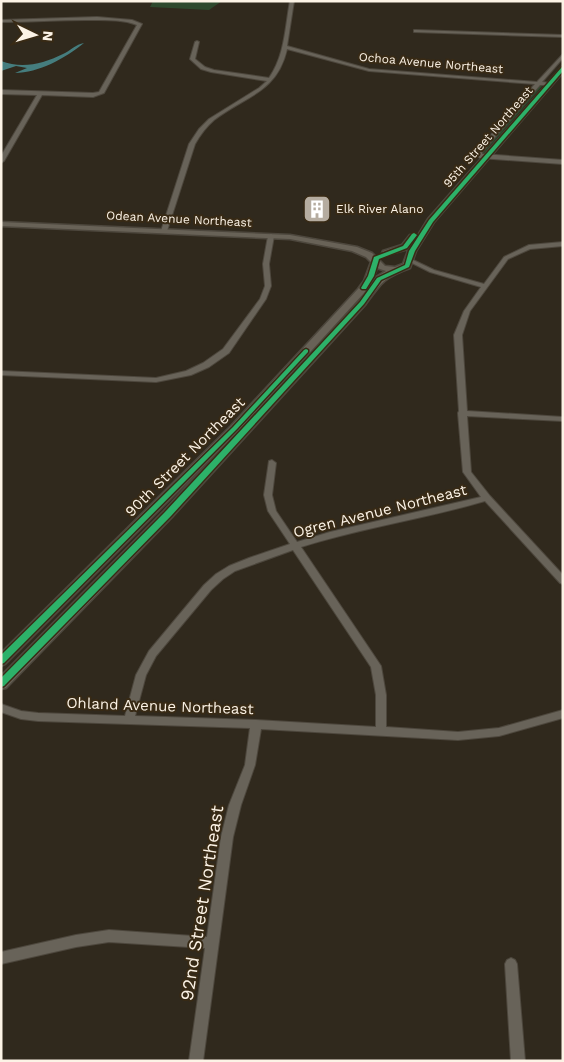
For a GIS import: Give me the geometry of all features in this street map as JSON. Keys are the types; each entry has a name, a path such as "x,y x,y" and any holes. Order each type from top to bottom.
{"main road":[{"name":"95th Street Northeast","path":"431,221 563,68"},
{"path":"375,262 378,256 405,247 422,225 431,221"},
{"path":"409,260 412,251 431,221"},
{"name":"Odean Avenue Northeast","path":"1,224 272,236 312,240 354,249 398,254 409,260"},
{"name":"Odean Avenue Northeast","path":"354,249 369,255 382,268 395,270"},
{"name":"90th Street Northeast","path":"1,684 216,464 362,302 379,279 395,270 404,268 409,260"},
{"name":"90th Street Northeast","path":"1,661 235,428 361,292 368,281 375,262"}],"street":[{"path":"164,231 192,144 198,133 212,118 254,92 270,80 278,70 292,1"},
{"path":"1,21 97,19 138,22 140,24 105,91 99,94 1,92"},
{"path":"416,31 563,36"},
{"path":"197,42 192,60 203,68 270,80"},
{"name":"Ochoa Avenue Northeast","path":"284,47 369,70 549,84"},
{"path":"563,55 479,149 480,156 486,157 563,162"},
{"path":"1,161 41,93"},
{"path":"1,373 144,380 173,377 197,370 220,357 261,301 268,286 266,264 272,236"},
{"path":"563,244 537,245 515,252 506,258 463,317 459,332 462,414 467,472 487,498 563,581"},
{"path":"409,260 432,271 484,286"},
{"path":"395,270 432,271"},
{"path":"462,414 563,419"},
{"path":"272,463 268,495 272,511 376,666 381,695 381,732"},
{"name":"Ogren Avenue Northeast","path":"129,720 136,688 146,660 212,583 226,572 252,560 294,545 354,528 422,516 487,498"},
{"path":"553,570 563,567"},
{"name":"Ohland Avenue Northeast","path":"1,708 38,717 256,724 475,736 499,732 563,714"},
{"name":"92nd Street Northeast","path":"196,1061 227,837 235,805 250,764 256,724"},
{"path":"1,958 76,941 108,936 212,943"},
{"path":"511,964 518,1061"}],"green space":[{"path":"153,1 222,1 209,10 150,7"},
{"path":"538,85 543,85 483,154 482,151"}],"water":[{"path":"84,43 69,54 42,67 15,73 27,68 16,66 1,71 1,61 17,65 40,63 66,53"}],"cycle path":[{"path":"1,684 168,514 362,303 379,279 407,266 412,251 431,221 563,68"},
{"path":"364,288 371,276 376,258 405,247 414,235"},
{"path":"1,661 235,428 306,351"}],"place":[{"name":"Elk River Alano","path":"317,209"}]}
